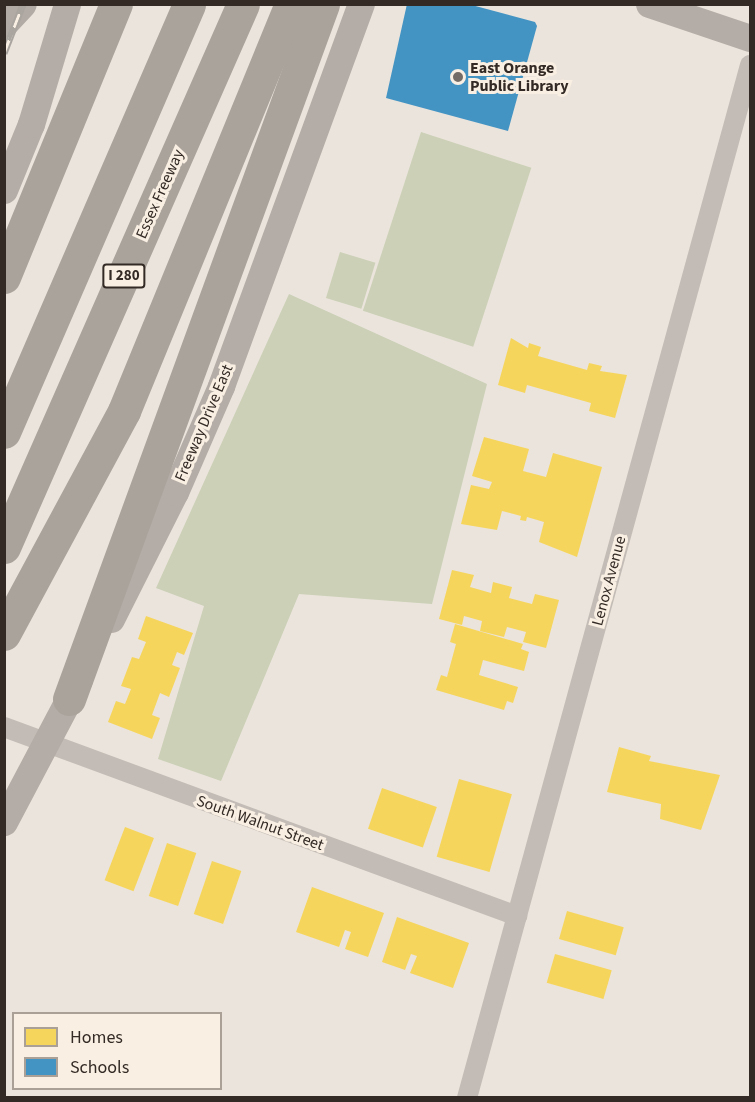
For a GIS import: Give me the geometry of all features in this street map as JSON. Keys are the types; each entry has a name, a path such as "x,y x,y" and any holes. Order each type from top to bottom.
{"highway":[{"path":"4,277 116,4"},
{"name":"I 280","path":"4,432 189,4"},
{"name":"Essex Freeway","path":"4,547 243,4"},
{"path":"4,634 124,411 291,4"},
{"path":"69,699 323,4"}],"main road":[{"path":"4,23 22,4"},
{"path":"4,190 31,124 67,4"},
{"name":"Freeway Drive East","path":"4,822 159,527 210,413 317,134 361,4"},
{"path":"649,4 750,38"}],"street":[{"name":"Lenox Avenue","path":"467,1098 750,65"},
{"name":"South Walnut Street","path":"9,728 517,916"}],"green space":[{"path":"421,132 531,168 473,347 363,311"},
{"path":"340,252 375,263 361,309 326,298"},
{"path":"289,294 487,384 432,604 299,594 221,781 158,759 204,606 156,588"}],"building: Homes":[{"path":"511,338 528,348 529,343 541,347 538,356 587,370 589,363 602,366 600,371 627,375 615,418 589,411 591,403 527,385 525,393 498,385"},
{"path":"484,437 529,449 523,471 546,477 553,453 602,467 577,557 539,542 544,522 527,517 526,521 520,520 521,516 502,511 497,530 461,524 471,485 489,489 492,482 472,476"},
{"path":"452,570 474,575 470,587 491,593 493,582 512,587 509,598 532,604 535,594 559,600 546,648 523,642 526,632 507,627 504,637 480,631 482,621 464,616 462,625 439,619"},
{"path":"146,616 193,633 184,655 177,652 172,665 180,668 169,697 160,693 152,715 160,718 152,739 108,722 116,701 125,704 131,689 121,686 132,657 139,659 146,642 138,639"},
{"path":"455,624 523,644 521,649 529,652 524,671 483,660 479,675 518,687 513,703 507,701 504,710 436,690 441,675 447,677 456,644 450,642"},
{"path":"619,747 651,756 649,761 720,775 701,830 660,819 661,804 607,792"},
{"path":"459,779 512,794 490,872 437,857"},
{"path":"382,788 437,807 423,848 368,829"},
{"path":"125,827 154,838 134,891 105,880"},
{"path":"167,843 196,853 178,906 149,896"},
{"path":"212,861 241,871 223,924 194,914"},
{"path":"312,887 384,913 368,957 345,949 351,932 345,930 339,947 296,932"},
{"path":"567,911 624,927 616,955 559,939"},
{"path":"397,917 469,943 453,988 410,973 417,956 411,954 405,970 382,962"},
{"path":"555,954 612,970 603,999 547,983"}],"building: Schools":[{"name":"East Orange Public Library","path":"407,4 468,4 535,22 537,26 508,131 386,98"}],"railway":[{"path":"4,53 23,4"}],"place":[{"name":"East Orange Public Library","path":"458,77"}]}
